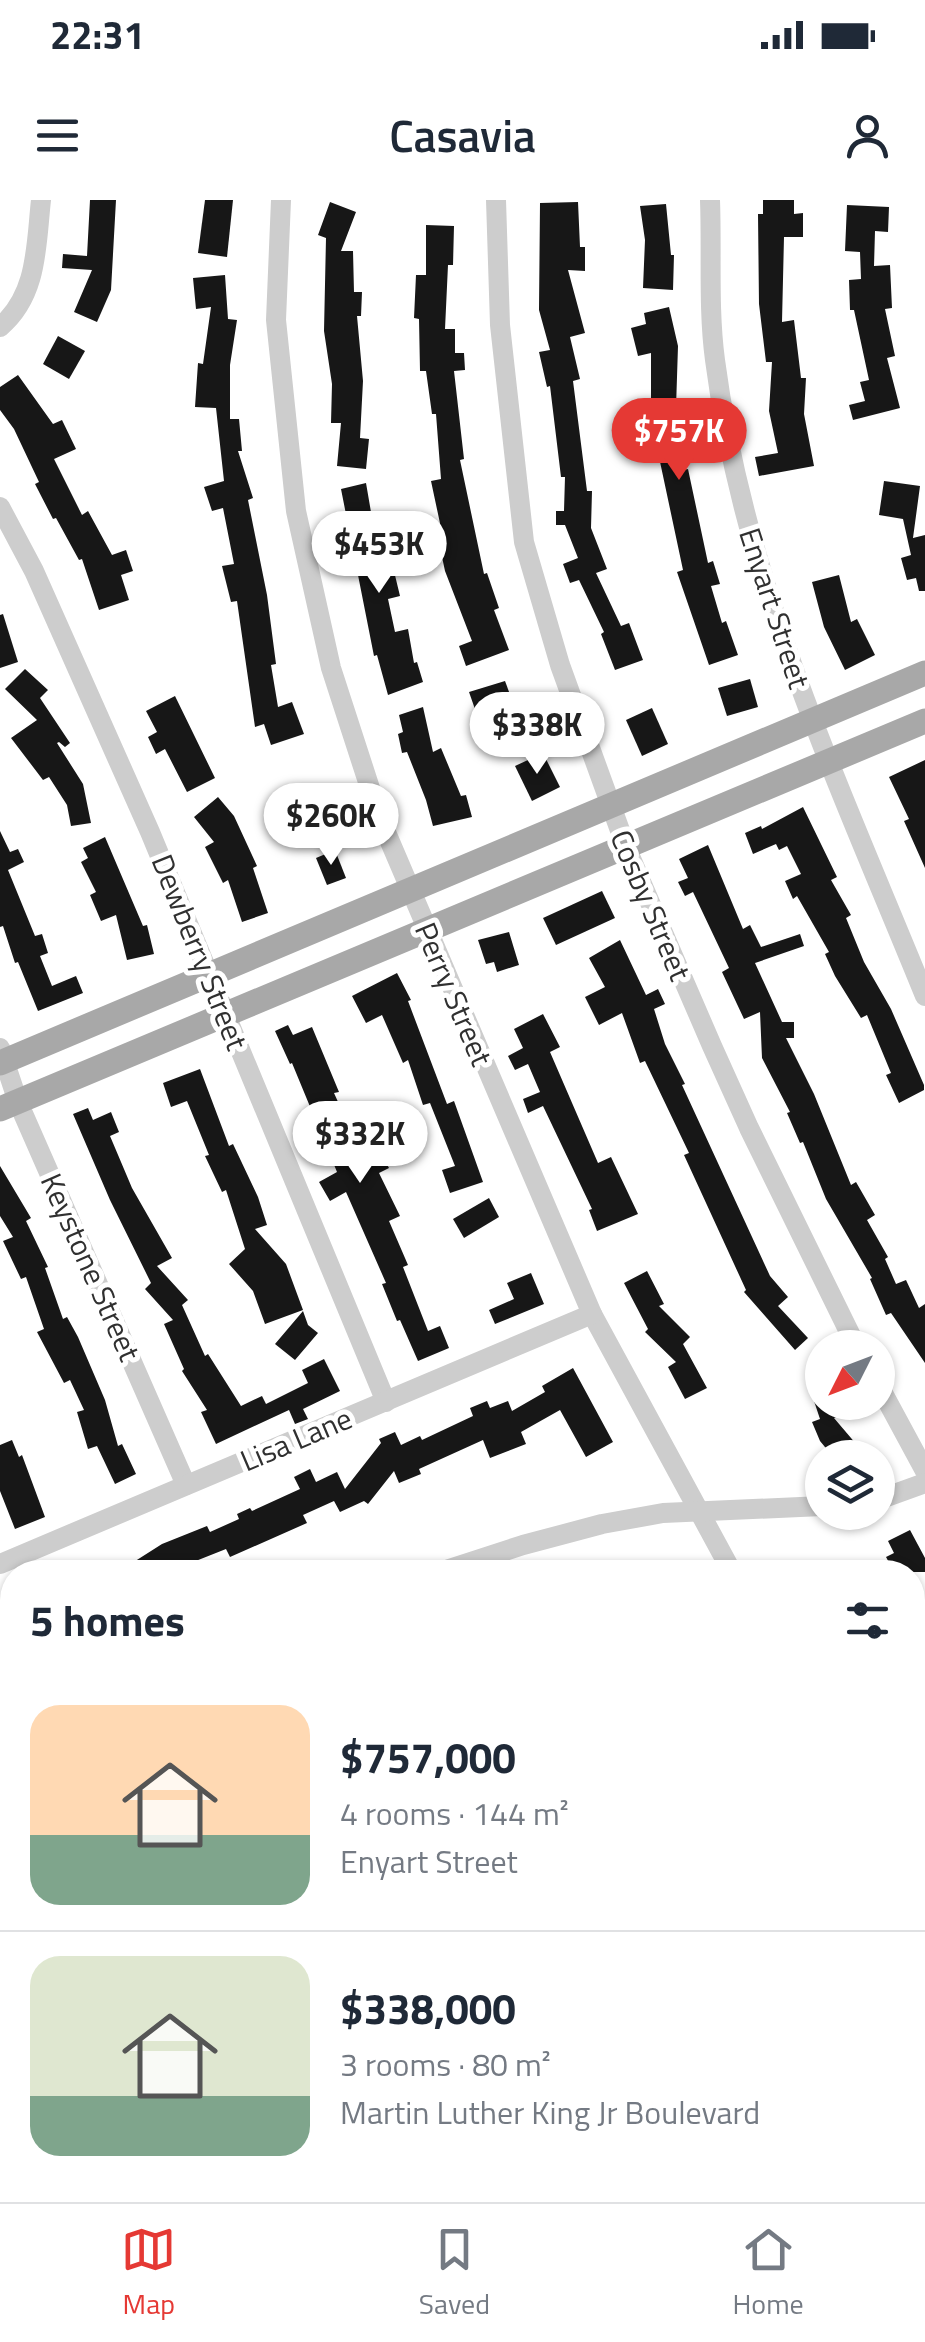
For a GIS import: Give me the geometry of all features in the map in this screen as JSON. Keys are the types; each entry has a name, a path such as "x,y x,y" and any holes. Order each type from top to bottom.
{"main road":[{"path":"2,1057 211,976 925,674"},
{"path":"9,1106 925,721"}],"street":[{"path":"0,327 33,279 40,200"},
{"name":"Perry Street","path":"282,200 276,320 296,511 331,668 379,816 592,1314 725,1560"},
{"name":"Cosby Street","path":"496,200 500,325 524,542 560,665 626,847 749,1128 848,1330"},
{"name":"Enyart Street","path":"710,200 715,358 742,506 781,640 925,996"},
{"name":"Dewberry Street","path":"0,508 34,571 211,976 386,1402"},
{"name":"Keystone Street","path":"2,1057 9,1106 186,1484"},
{"name":"Lisa Lane","path":"9,1560 592,1314"},
{"path":"895,1415 925,1471"},
{"path":"895,1497 925,1484"},
{"path":"476,1560 602,1524 662,1513 805,1507"}],"building":[{"path":"90,200 116,200 111,290 97,322 74,312 92,270 62,268 63,254 87,256"},
{"path":"205,200 233,200 227,257 198,253"},
{"path":"763,200 794,200 794,214 803,213 803,237 784,237 782,322 794,320 801,378 806,378 804,414 814,466 759,476 755,457 778,453 769,411 772,362 766,362 759,304 758,214 763,214"},
{"path":"330,202 356,212 341,251 353,251 354,292 362,292 361,316 357,316 363,381 360,438 369,439 366,469 337,466 341,423 331,423 332,384 324,331 326,238 318,235"},
{"path":"578,202 585,271 568,270 585,333 570,337 580,379 573,381 587,491 592,491 591,528 607,569 596,573 621,626 629,623 643,660 615,670 601,634 604,632 579,580 570,583 563,564 578,558 565,525 556,525 556,511 564,511 565,477 561,477 550,386 547,387 539,352 550,350 539,310 540,203"},
{"path":"666,204 674,255 673,290 643,288 645,240 640,206"},
{"path":"847,205 889,207 888,232 875,231 874,266 890,265 892,308 885,309 895,356 887,358 900,408 853,420 849,405 865,401 860,382 869,380 854,310 850,310 849,280 861,279 860,252 845,251"},
{"path":"426,225 454,226 445,329 455,329 455,353 464,353 465,370 454,371 464,459 460,460 484,574 487,573 499,608 494,610 509,650 466,666 459,646 472,641 445,571 436,529 441,528 431,481 441,479 436,414 432,414 426,371 420,371 419,319 414,318 416,275 426,275"},
{"path":"225,275 228,319 237,320 230,365 230,419 239,419 242,451 238,451 253,498 248,500 267,595 278,707 292,702 304,734 271,745 264,724 255,727 237,601 231,602 222,566 234,564 223,508 212,511 204,487 224,481 216,408 195,407 198,363 203,364 211,307 196,309 193,278"},
{"path":"669,307 678,346 676,408 681,408 683,426 671,428 678,471 688,469 708,563 713,561 720,584 711,586 722,623 726,621 738,655 709,665 677,572 683,570 659,457 643,459 636,414 651,412 651,353 638,356 631,328 646,324 644,313"},
{"path":"58,336 85,351 69,379 43,364"},
{"path":"18,375 53,424 62,420 76,449 54,459 82,515 88,511 112,555 126,550 133,571 121,575 129,600 99,610 82,559 79,560 56,518 53,519 35,484 39,482 14,429 0,410 0,387"},
{"path":"884,481 920,486 913,538 925,535 925,591 919,591 916,578 907,580 901,558 911,555 903,519 879,515"},
{"path":"366,483 381,570 393,567 400,596 388,599 395,632 408,629 414,663 417,662 423,682 388,695 377,655 374,656 341,489"},
{"path":"839,575 851,622 857,619 875,655 845,670 824,627 812,582"},
{"path":"3,614 18,662 0,668 0,615"},
{"path":"25,669 48,690 40,698 70,743 65,747 57,743 83,784 91,823 71,826 67,805 49,777 43,780 11,738 37,720 5,689"},
{"path":"750,679 758,707 727,716 718,688"},
{"path":"505,681 512,700 476,712 469,692"},
{"path":"175,696 215,778 187,792 165,749 156,754 148,737 157,732 146,711"},
{"path":"423,707 433,752 441,748 461,796 466,795 472,817 433,826 407,752 402,753 398,734 403,732 399,715"},
{"path":"652,708 668,744 642,756 626,720"},
{"path":"508,714 525,729 508,747 492,732"},
{"path":"543,753 560,787 532,801 515,766"},
{"path":"925,760 925,868 904,821 909,819 889,777"},
{"path":"218,797 234,816 257,866 253,868 268,913 242,922 228,880 223,883 205,847 214,842 194,817"},
{"path":"803,807 837,877 831,880 851,915 846,918 864,962 891,1009 924,1085 924,1090 899,1103 867,1015 861,1018 835,976 825,954 829,952 785,881 801,874 787,846 779,850 776,844 753,854 745,833 761,826 762,829"},
{"path":"0,831 10,852 18,849 24,862 8,870 35,936 42,934 48,953 40,956 52,986 76,976 83,993 38,1011 3,926 0,927"},
{"path":"105,837 143,926 147,925 154,954 127,960 116,915 101,921 90,895 96,892 81,862 88,858 83,848"},
{"path":"708,845 743,929 750,925 761,947 800,934 804,946 755,963 782,1022 794,1022 794,1038 786,1038 851,1185 856,1182 875,1215 867,1220 888,1257 885,1259 896,1284 906,1280 919,1308 925,1304 925,1363 891,1313 886,1315 872,1278 826,1199 787,1113 790,1112 762,1058 760,1012 744,1019 722,972 729,968 693,892 685,896 678,882 688,878 679,859"},
{"path":"335,850 346,878 327,885 316,858"},
{"path":"602,891 615,918 556,945 543,918"},
{"path":"509,932 519,965 497,972 494,962 486,964 478,940"},
{"path":"620,940 646,995 658,989 665,1004 654,1009 665,1044 685,1084 682,1085 770,1276 788,1297 778,1306 805,1335 805,1341 795,1350 744,1292 684,1155 689,1153 645,1061 640,1063 622,1013 599,1025 585,997 605,987 589,958"},
{"path":"397,973 411,1000 408,1001 447,1104 454,1101 483,1182 450,1193 442,1170 455,1166 430,1103 423,1105 408,1060 403,1063 382,1015 366,1023 352,996"},
{"path":"543,1014 560,1047 550,1052 598,1163 611,1157 638,1214 597,1231 589,1210 592,1209 543,1106 528,1113 523,1099 540,1092 528,1064 515,1070 508,1056 523,1048 514,1029"},
{"path":"288,1025 293,1035 312,1027 339,1092 334,1093 357,1144 363,1141 370,1153 378,1148 389,1168 379,1173 400,1216 389,1221 408,1265 403,1267 428,1331 440,1326 449,1348 418,1361 400,1320 397,1321 382,1284 386,1283 346,1192 330,1201 319,1182 337,1172 275,1031"},
{"path":"200,1069 229,1146 233,1144 258,1197 267,1225 255,1229 286,1264 303,1310 265,1324 253,1291 229,1264 245,1249 226,1190 222,1192 205,1156 209,1155 187,1101 171,1107 163,1083"},
{"path":"88,1108 93,1120 111,1112 119,1132 110,1136 132,1188 172,1258 157,1266 188,1300 182,1305 205,1356 208,1354 241,1406 262,1396 266,1404 308,1383 302,1370 324,1359 340,1391 303,1409 308,1419 295,1424 289,1410 216,1444 201,1412 207,1410 182,1371 164,1324 173,1320 145,1289 151,1283 73,1114"},
{"path":"0,1166 31,1218 26,1221 48,1267 45,1268 63,1319 67,1317 78,1337 105,1400 118,1446 122,1444 136,1474 115,1484 97,1446 88,1449 77,1412 84,1410 70,1380 64,1383 37,1332 44,1329 26,1277 21,1279 3,1241 13,1237 0,1216"},
{"path":"489,1198 499,1217 464,1238 453,1219"},
{"path":"647,1271 664,1304 659,1306 690,1337 683,1344 707,1388 685,1399 668,1367 676,1362 645,1332 648,1329 624,1283"},
{"path":"531,1273 544,1304 495,1324 489,1310 514,1299 507,1283"},
{"path":"303,1311 308,1325 318,1333 295,1360 275,1344"},
{"path":"573,1368 613,1442 586,1457 560,1410 521,1432 526,1444 490,1458 483,1440 419,1469 421,1474 399,1483 394,1471 368,1504 364,1501 340,1512 334,1501 303,1515 307,1523 230,1557 226,1549 198,1560 137,1560 162,1544 207,1526 210,1532 239,1519 237,1514 300,1489 294,1477 310,1469 316,1482 337,1472 345,1489 381,1443 379,1439 395,1432 401,1445 420,1436 422,1440 473,1416 470,1408 487,1401 490,1408 508,1401 512,1411 545,1392 542,1386"},
{"path":"836,1420 853,1440 820,1440 812,1422"},
{"path":"12,1440 19,1457 22,1455 45,1517 15,1529 0,1491 0,1445"},
{"path":"910,1530 925,1560 888,1560 886,1557 894,1553 888,1541"}]}
